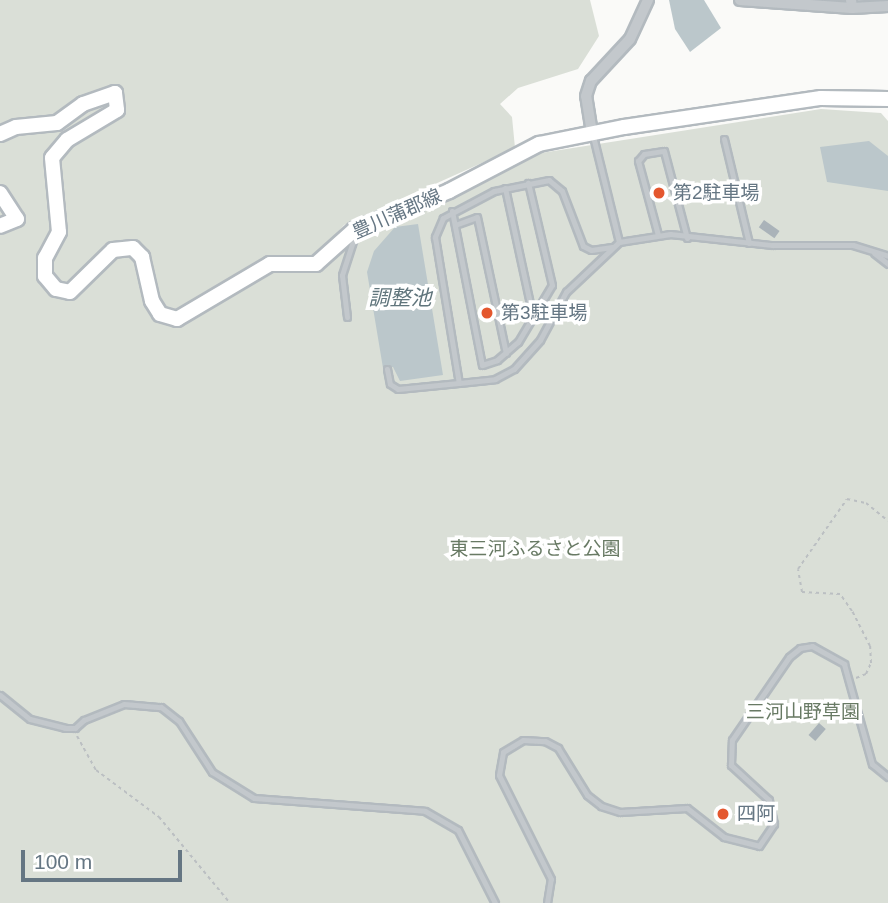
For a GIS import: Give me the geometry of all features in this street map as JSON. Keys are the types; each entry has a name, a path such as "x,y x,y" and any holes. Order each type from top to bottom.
{"main road":[{"name":"豊川蒲郡線","path":"0,134 16,127 57,123 106,93 115,93 118,101 113,114 67,140 52,158 59,232 43,270 48,281 62,293 76,289 113,250 132,247 142,257 152,301 160,314 184,319 270,264 316,264 354,230 449,191 519,151 592,133 821,98 888,99"},
{"path":"0,193 17,219 0,226"}],"street":[{"path":"592,133 586,96 591,81 630,39 648,0"},
{"path":"740,0 888,6"}],"lane":[{"path":"592,133 619,242"},
{"path":"724,139 749,243"},
{"path":"658,235 638,161 644,154 664,150 687,238"},
{"path":"459,383 435,237 438,223 452,211 505,188 549,180 562,191 583,246 591,250 612,247"},
{"path":"452,211 482,365 506,353 533,318 552,285 528,183"},
{"path":"505,188 533,318"},
{"path":"455,225 477,217 506,353"},
{"path":"347,317 342,275 354,230"},
{"path":"387,369 390,384 398,389 495,379 514,369 540,340 566,292 619,242 658,235 749,243 853,245 888,256"},
{"path":"872,251 888,264"},
{"path":"547,903 551,879 499,775 503,752 511,744 534,739 558,748 587,795 601,806 631,812 678,806 707,821 724,837 759,846 774,824 769,800 731,765 732,740 800,648 824,649 836,657 848,680 872,764 888,776"},
{"path":"0,695 30,719 75,729 84,720 124,704 151,704 179,721 212,772 254,798 425,811 458,830 495,903"}],"path":[{"path":"848,680 866,674 870,646 845,600 829,591 802,592 797,569 847,499 866,503 888,521"},
{"path":"75,729 80,746 96,770 159,817 230,903"}],"green space":[{"name":"東三河ふるさと公園","path":"0,0 590,0 599,36 578,69 518,88 500,104 512,117 515,148 344,225 330,241 332,260 364,234 470,188 528,155 821,109 881,113 888,121 888,903 0,903"}],"water":[{"path":"669,0 704,0 721,28 690,52 675,29"},
{"path":"869,141 888,156 888,191 827,182 820,147"},
{"name":"調整池","path":"418,224 443,375 400,381 393,367 383,368 367,272 374,251 395,227"}],"building":[{"path":"764,220 780,231 774,238 759,227"},
{"path":"819,723 826,729 815,741 809,735"}],"place":[{"name":"第2駐車場","path":"659,193"},
{"name":"第3駐車場","path":"487,313"},
{"name":"四阿","path":"723,814"}],"park label":[{"name":"三河山野草園","path":"803,712"}]}
